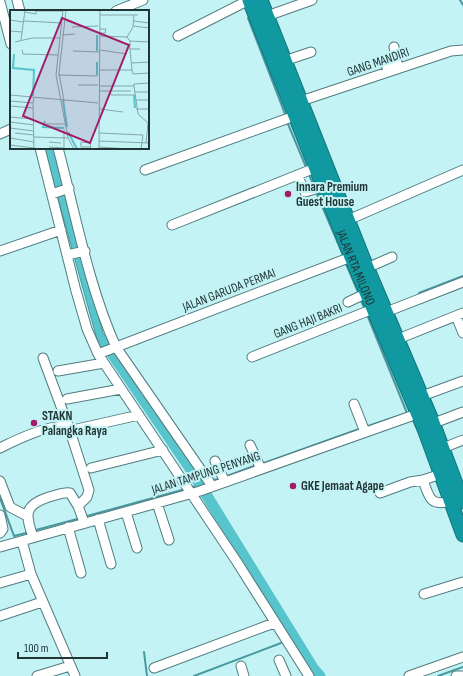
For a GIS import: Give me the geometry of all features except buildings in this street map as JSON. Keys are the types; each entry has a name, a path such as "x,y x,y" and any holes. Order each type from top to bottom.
{"highway":[{"name":"JALAN RTA MILONO","path":"249,0 300,107 434,423 455,498 463,535"},
{"name":"JALAN RTA MILONO","path":"261,0 300,107 316,168 323,186 351,257 418,414 440,474 455,498"}],"street":[{"path":"17,0 20,10"},
{"path":"118,10 143,0"},
{"path":"178,36 249,0"},
{"path":"267,16 312,0"},
{"path":"0,2 3,29 10,42"},
{"path":"145,170 300,107 395,65 398,60 394,47"},
{"name":"GANG MANDIRI","path":"300,107 451,51 463,50"},
{"path":"284,61 312,52"},
{"path":"0,134 10,130"},
{"path":"40,149 61,191 84,251 110,333 104,363 163,450 190,494 237,562 308,676"},
{"path":"58,149 61,191 61,230 87,329 107,351 206,488"},
{"path":"172,225 316,168"},
{"path":"348,220 463,170"},
{"path":"297,175 305,192 323,186"},
{"path":"0,251 61,230"},
{"path":"68,255 84,251"},
{"name":"JALAN GARUDA PERMAI","path":"107,351 351,257"},
{"path":"367,268 392,257"},
{"path":"386,312 463,282"},
{"path":"348,302 367,293"},
{"name":"GANG HAJI BAKRI","path":"252,357 373,309"},
{"path":"398,339 459,314 463,333"},
{"path":"43,358 73,429 90,490 87,497 78,506"},
{"path":"58,371 104,363"},
{"path":"422,396 463,381"},
{"path":"67,399 121,389"},
{"path":"354,404 366,432"},
{"path":"434,423 463,412"},
{"name":"JALAN TAMPUNG PENYANG","path":"0,547 98,518 126,512 190,494 418,414"},
{"path":"0,448 32,434 63,426 73,429 139,415"},
{"path":"442,448 463,440"},
{"path":"250,445 261,470"},
{"path":"91,468 163,450"},
{"path":"215,461 225,482"},
{"path":"380,493 410,482 423,480 440,474"},
{"path":"423,480 430,499 433,502 441,504 455,498"},
{"path":"0,481 10,507 28,516"},
{"path":"33,537 28,510 35,502 64,492 70,494 78,506 84,522"},
{"path":"157,503 169,540"},
{"path":"126,512 137,548"},
{"path":"0,515 3,529 0,533"},
{"path":"98,518 111,564"},
{"path":"68,527 81,573"},
{"path":"22,540 31,574 75,676"},
{"path":"0,583 31,574"},
{"path":"424,594 463,582"},
{"path":"0,616 42,602"},
{"path":"154,668 274,623"},
{"path":"409,676 463,657"},
{"path":"279,660 286,676"},
{"path":"37,676 70,666"},
{"path":"241,666 244,676"},
{"path":"456,676 463,676"}],"water":[{"path":"44,149 54,149 103,333 114,352 106,356 97,339"}],"waterway":[{"path":"460,0 463,5"},
{"path":"248,18 285,114"},
{"path":"288,124 306,167"},
{"path":"309,175 314,186"},
{"path":"316,192 343,255"},
{"path":"346,264 358,292"},
{"path":"419,293 463,276"},
{"path":"361,301 364,307"},
{"path":"368,317 407,413 368,426"},
{"path":"104,342 191,470 313,668 320,676"},
{"path":"264,463 359,429"},
{"path":"227,476 254,466"},
{"path":"213,480 218,479"},
{"path":"192,487 204,484"},
{"path":"87,516 182,490"},
{"path":"0,498 14,536 26,533"},
{"path":"36,530 77,519"},
{"path":"290,640 294,638"},
{"path":"194,676 281,643"},
{"path":"144,652 147,676"},
{"path":"438,676 463,667"}],"place":[{"name":"Innara Premium Guest House","path":"288,194"},
{"name":"STAKN Palangka Raya","path":"34,423"},
{"name":"GKE Jemaat Agape","path":"293,486"}]}
